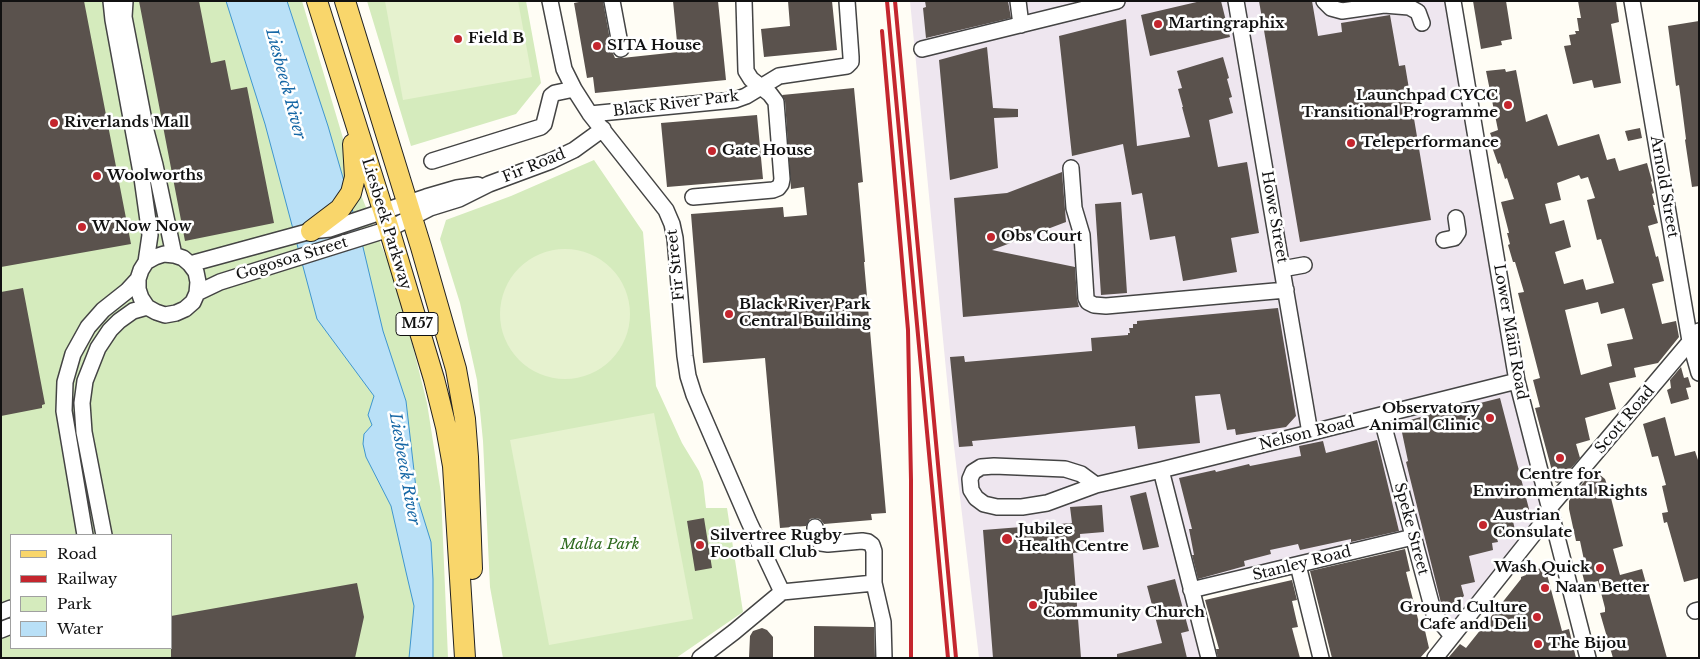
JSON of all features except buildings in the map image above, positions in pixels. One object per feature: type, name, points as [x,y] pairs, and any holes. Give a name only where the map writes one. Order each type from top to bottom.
[{"type":"main road","name":"Liesbeek Parkway","points":[[317,1],[386,220],[434,379],[446,427],[453,466],[465,658]]},
{"type":"main road","name":"Liesbeek Parkway","points":[[345,1],[456,368],[462,402],[470,484],[474,658]]},
{"type":"main road","points":[[312,231],[340,210],[351,194],[356,168],[351,110]]},
{"type":"street","points":[[111,1],[150,235],[146,262],[138,279],[138,289],[147,307],[156,312],[166,315],[176,314],[185,309],[197,293],[198,282],[196,272],[190,264],[174,254],[164,254],[146,262]]},
{"type":"street","points":[[125,1],[124,17],[144,122],[174,254]]},
{"type":"street","name":"Fir Street","points":[[550,1],[564,69],[574,89],[590,114],[662,204],[672,224],[675,238],[688,376],[694,395],[749,522],[782,592]]},
{"type":"street","points":[[612,1],[621,49]]},
{"type":"street","points":[[693,197],[773,190],[781,184],[776,102],[746,71],[744,1]]},
{"type":"street","name":"Black River Park","points":[[590,114],[735,100],[746,96],[779,76],[847,66],[851,62],[851,57],[847,1]]},
{"type":"street","points":[[1018,1],[1021,25]]},
{"type":"street","points":[[922,49],[1117,1]]},
{"type":"street","name":"Howe Street","points":[[1236,1],[1310,433]]},
{"type":"street","points":[[1324,1],[1331,8],[1342,10],[1384,5],[1409,7],[1418,12],[1422,23]]},
{"type":"street","name":"Lower Main Road","points":[[1453,1],[1517,381],[1588,658]]},
{"type":"street","name":"Arnold Street","points":[[1632,1],[1695,336],[1699,373]]},
{"type":"street","points":[[432,160],[540,127],[544,124],[551,96],[555,93],[574,89]]},
{"type":"street","name":"Fir Road","points":[[386,220],[457,188],[489,184],[557,159],[574,150],[602,129]]},
{"type":"street","points":[[1071,168],[1074,208],[1082,235],[1086,298],[1088,302],[1094,305],[1116,305],[1286,290]]},
{"type":"street","points":[[1444,240],[1454,238],[1458,232],[1456,218]]},
{"type":"street","name":"Gogosoa Street","points":[[190,264],[312,231],[386,220]]},
{"type":"street","name":"Gogosoa Street","points":[[197,293],[220,282],[386,220]]},
{"type":"street","points":[[1282,269],[1304,265]]},
{"type":"street","points":[[85,534],[66,430],[64,397],[66,376],[73,354],[88,327],[103,310],[127,291],[138,279]]},
{"type":"street","points":[[104,534],[84,432],[82,403],[85,380],[98,348],[110,330],[133,311],[147,307]]},
{"type":"street","name":"Scott Road","points":[[1435,658],[1540,526],[1550,507],[1695,336]]},
{"type":"street","name":"Nelson Road","points":[[1096,485],[1081,474],[1065,469],[981,467],[973,472],[970,479],[971,490],[976,498],[984,504],[1022,507],[1047,503],[1096,485],[1517,381]]},
{"type":"street","name":"Speke Street","points":[[1381,416],[1434,614],[1452,636]]},
{"type":"street","points":[[1161,470],[1209,658]]},
{"type":"street","points":[[815,527],[815,536],[820,542],[828,544],[862,541],[872,545],[874,551],[874,583],[883,622],[884,658]]},
{"type":"street","name":"Stanley Road","points":[[1191,590],[1413,537]]},
{"type":"street","points":[[1298,565],[1321,658]]},
{"type":"street","points":[[700,658],[782,592],[874,583]]},
{"type":"shaded area","points":[[910,1],[1453,1],[1517,381],[1550,507],[1452,636],[1444,627],[1413,537],[1192,590],[1209,658],[979,658],[951,421]]},
{"type":"green space","points":[[1,1],[302,1],[357,185],[388,262],[407,323],[427,403],[441,493],[448,658],[1,658]]},
{"type":"green space","name":"Field B","points":[[367,1],[526,1],[541,83],[516,114],[411,146]]},
{"type":"green space","name":"Field B","points":[[385,1],[518,1],[532,77],[403,100]]},
{"type":"green space","name":"Malta Park","points":[[594,160],[643,232],[656,386],[682,443],[699,471],[703,482],[706,508],[727,508],[743,612],[676,658],[503,658],[490,587],[483,441],[477,380],[460,303],[440,239],[446,220],[511,196]]},
{"type":"green space","points":[[565,249],[590,254],[611,268],[625,289],[630,314],[625,339],[611,360],[590,374],[565,379],[540,374],[519,360],[505,339],[500,314],[505,289],[519,268],[540,254]]},
{"type":"green space","points":[[654,413],[693,619],[549,645],[510,440]]},
{"type":"water","name":"Liesbeeck River","points":[[226,1],[287,1],[328,126],[362,243],[383,331],[406,401],[417,497],[431,542],[433,658],[409,658],[414,606],[391,506],[366,457],[363,444],[364,434],[372,425],[368,415],[374,396],[317,319],[265,124]]},
{"type":"railway","points":[[887,1],[948,658]]},
{"type":"railway","points":[[895,1],[956,658]]},
{"type":"railway","points":[[882,31],[908,330],[911,480],[911,658]]},
{"type":"place","name":"Martingraphix","points":[[1158,24]]},
{"type":"place","name":"Field B","points":[[458,39]]},
{"type":"place","name":"SITA House","points":[[597,46]]},
{"type":"place","name":"Launchpad CYCC Transitional Programme","points":[[1508,105]]},
{"type":"place","name":"Riverlands Mall","points":[[54,123]]},
{"type":"place","name":"Teleperformance","points":[[1351,143]]},
{"type":"place","name":"Gate House","points":[[712,151]]},
{"type":"place","name":"Woolworths","points":[[97,176]]},
{"type":"place","name":"W Now Now","points":[[82,227]]},
{"type":"place","name":"Obs Court","points":[[991,237]]},
{"type":"place","name":"Black River Park Central Building","points":[[729,314]]},
{"type":"place","name":"Observatory Animal Clinic","points":[[1490,418]]},
{"type":"place","name":"Centre for Environmental Rights","points":[[1560,458]]},
{"type":"place","name":"Austrian Consulate","points":[[1483,525]]},
{"type":"place","name":"Jubilee Health Centre","points":[[1007,539]]},
{"type":"place","name":"Silvertree Rugby Football Club","points":[[700,545]]},
{"type":"place","name":"Wash Quick","points":[[1600,568]]},
{"type":"place","name":"Naan Better","points":[[1545,588]]},
{"type":"place","name":"Jubilee Community Church","points":[[1033,605]]},
{"type":"place","name":"Ground Culture Cafe and Deli","points":[[1537,617]]},
{"type":"place","name":"The Bijou","points":[[1538,644]]}]
